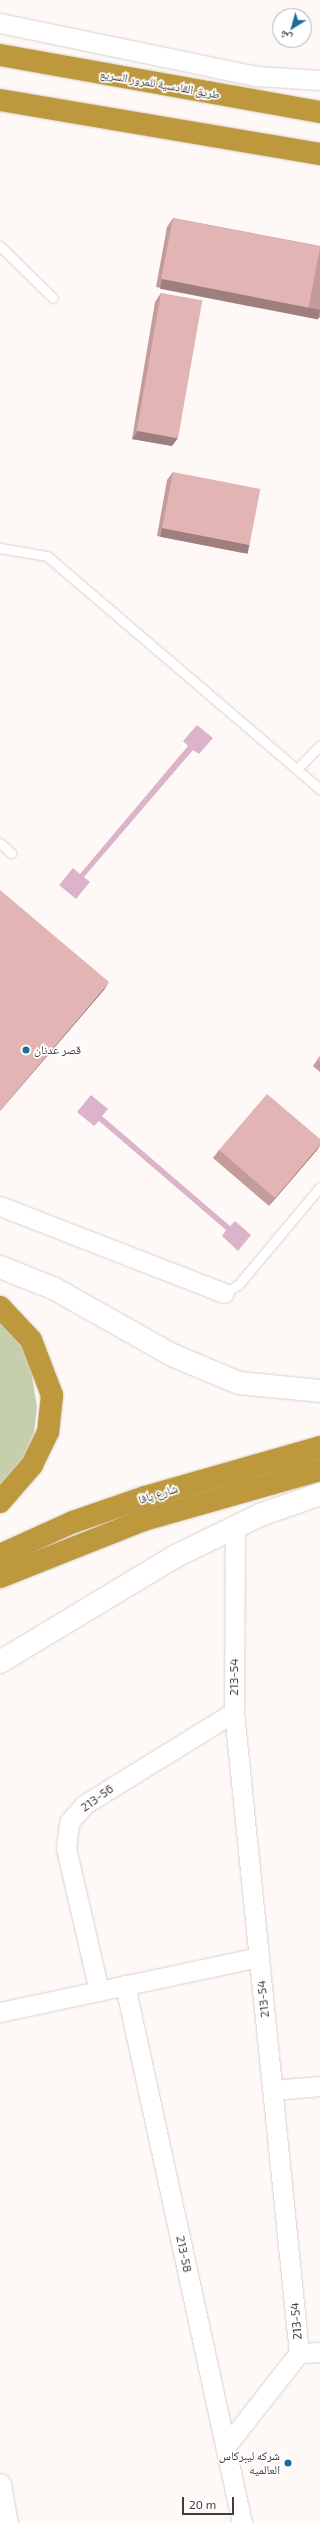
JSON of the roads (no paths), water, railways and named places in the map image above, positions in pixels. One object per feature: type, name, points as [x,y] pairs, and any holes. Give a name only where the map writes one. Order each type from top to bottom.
[{"type":"highway","name":"طريق القادسية للمرور السريع","points":[[0,55],[320,112]]},
{"type":"highway","points":[[0,100],[320,154]]},
{"type":"highway","points":[[0,1307],[31,1340],[52,1395],[48,1432],[32,1465],[0,1502]]},
{"type":"highway","name":"شارع يافا","points":[[0,1555],[73,1522],[138,1500],[320,1447]]},
{"type":"highway","name":"شارع يافا","points":[[0,1577],[144,1520],[320,1470]]},
{"type":"main road","points":[[0,1267],[55,1289],[172,1355],[239,1383],[320,1391]]},
{"type":"main road","points":[[0,1662],[108,1594],[235,1527],[320,1494]]},
{"type":"main road","points":[[0,2489],[8,2523]]},
{"type":"street","points":[[0,23],[257,76],[320,80]]},
{"type":"street","points":[[0,1206],[224,1293]]},
{"type":"street","name":"213-54","points":[[226,2446],[299,2353],[234,1712],[235,1527]]},
{"type":"street","name":"213-56","points":[[99,1991],[66,1848],[69,1822],[85,1804],[234,1712]]},
{"type":"street","points":[[0,2012],[259,1957]]},
{"type":"street","name":"213-58","points":[[125,1985],[242,2523]]},
{"type":"street","points":[[273,2090],[320,2086]]},
{"type":"street","points":[[299,2353],[320,2352]]},
{"type":"lane","points":[[0,246],[53,298]]},
{"type":"lane","points":[[0,548],[47,556],[320,789]]},
{"type":"lane","points":[[297,769],[320,745]]},
{"type":"lane","points":[[0,844],[11,853]]},
{"type":"lane","points":[[224,1293],[238,1285],[320,1187]]},
{"type":"place","name":"قصر عدنان","points":[[26,1050]]},
{"type":"place","name":"شركه ليبركاس العالميه","points":[[288,2463]]}]
